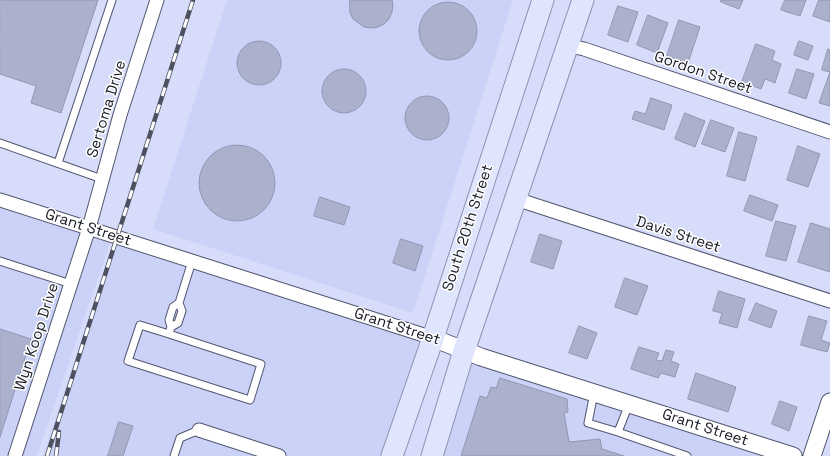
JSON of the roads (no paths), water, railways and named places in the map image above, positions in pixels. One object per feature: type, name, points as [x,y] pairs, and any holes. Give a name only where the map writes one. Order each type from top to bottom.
[{"type":"main road","name":"South 20th Street","points":[[392,456],[433,338],[543,0]]},
{"type":"main road","points":[[432,456],[464,351],[582,0]]},
{"type":"street","name":"Sertoma Drive","points":[[89,228],[120,115],[157,0]]},
{"type":"street","name":"Gordon Street","points":[[566,45],[584,49],[830,132]]},
{"type":"street","name":"Davis Street","points":[[516,199],[830,301]]},
{"type":"street","name":"Grant Street","points":[[0,200],[433,338],[464,351],[793,456]]},
{"type":"street","name":"Wyn Koop Drive","points":[[15,456],[89,228]]},
{"type":"street","points":[[812,456],[830,402]]},
{"type":"street","points":[[199,430],[279,456]]},
{"type":"lane","points":[[58,163],[112,0]]},
{"type":"lane","points":[[0,143],[102,179]]},
{"type":"lane","points":[[0,261],[71,284]]},
{"type":"lane","points":[[169,334],[171,327],[169,320],[173,307],[179,303],[192,261]]},
{"type":"lane","points":[[140,325],[169,334],[262,364],[250,400],[128,361],[140,325]]},
{"type":"lane","points":[[594,393],[588,423],[687,456]]},
{"type":"lane","points":[[618,432],[629,404]]},
{"type":"lane","points":[[174,456],[180,438],[199,430]]},
{"type":"railway","points":[[47,456],[193,0]]},
{"type":"railway","points":[[56,456],[59,432]]}]
